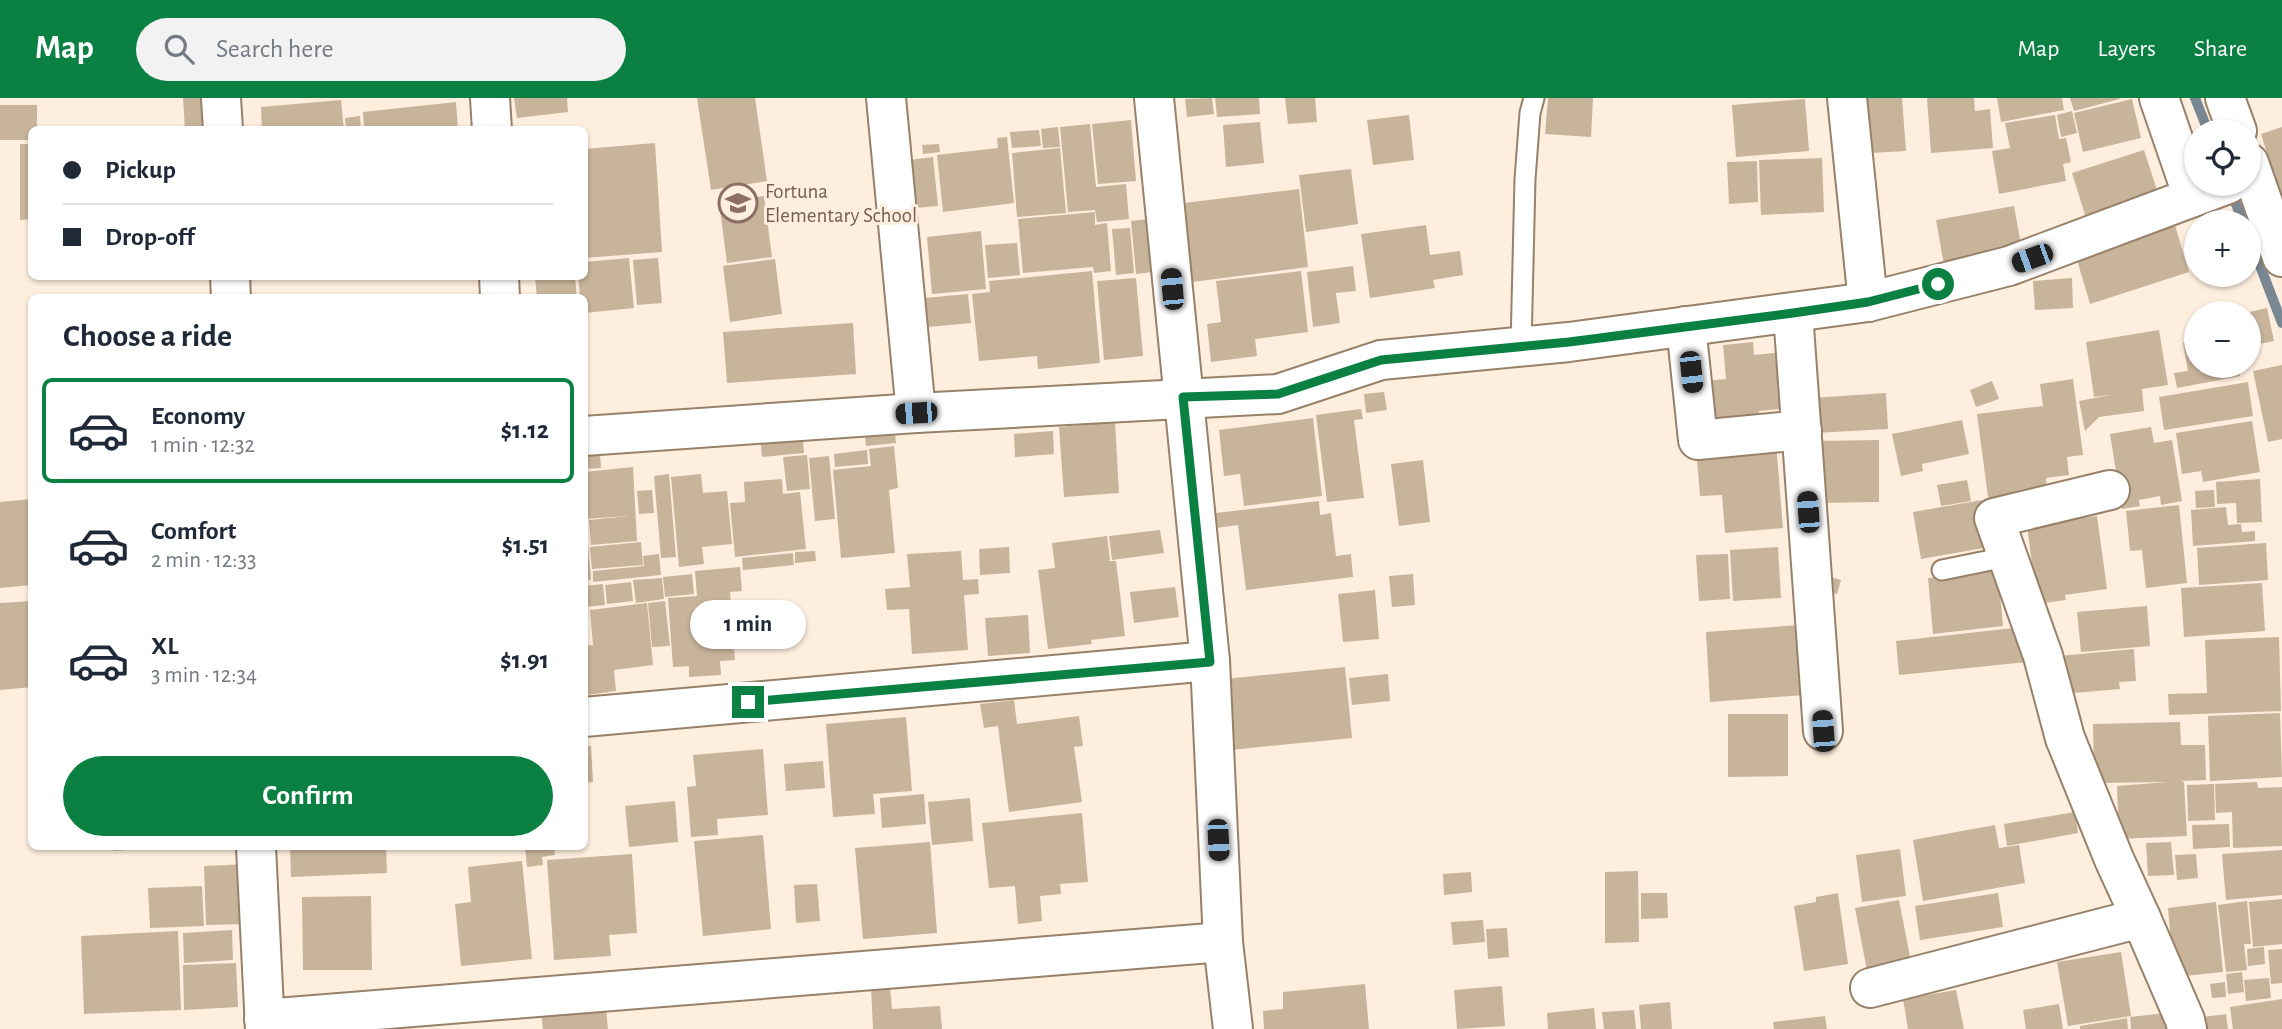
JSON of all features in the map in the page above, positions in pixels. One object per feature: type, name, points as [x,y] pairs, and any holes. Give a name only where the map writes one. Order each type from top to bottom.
[{"type":"street","points":[[221,98],[223,126]]},
{"type":"street","points":[[490,98],[492,126]]},
{"type":"street","points":[[886,98],[916,413]]},
{"type":"street","points":[[1154,98],[1210,662],[1223,942],[1233,1029]]},
{"type":"street","points":[[1847,98],[1868,302]]},
{"type":"street","points":[[2159,98],[2184,127]]},
{"type":"street","points":[[2225,98],[2233,119]]},
{"type":"street","points":[[588,436],[916,413],[1278,394],[1381,360],[1521,347],[1868,302],[2008,266],[2189,196]]},
{"type":"street","points":[[2241,196],[2282,257]]},
{"type":"street","points":[[1793,313],[1823,731]]},
{"type":"street","points":[[1686,326],[1698,440],[1802,430]]},
{"type":"street","points":[[2109,490],[1994,518],[2043,656],[2065,738],[2113,859],[2141,918],[2187,1029]]},
{"type":"street","points":[[588,717],[1210,662]]},
{"type":"street","points":[[256,850],[264,1024],[1223,942]]},
{"type":"street","points":[[1870,988],[2141,918]]},
{"type":"lane","points":[[1521,347],[1525,179],[1530,113],[1534,98]]},
{"type":"lane","points":[[1942,570],[2006,557]]},
{"type":"building","points":[[183,98],[217,98],[219,126],[185,126]]},
{"type":"building","points":[[514,98],[567,98],[568,112],[517,118]]},
{"type":"building","points":[[697,98],[755,98],[767,181],[711,190]]},
{"type":"building","points":[[1212,98],[1214,114],[1187,117],[1185,99]]},
{"type":"building","points":[[1215,98],[1259,98],[1260,114],[1217,117]]},
{"type":"building","points":[[1285,98],[1315,98],[1317,122],[1288,124]]},
{"type":"building","points":[[1548,98],[1593,98],[1591,137],[1545,134]]},
{"type":"building","points":[[1851,98],[1902,98],[1906,151],[1854,154]]},
{"type":"building","points":[[1927,98],[1974,98],[1975,111],[1990,109],[1993,148],[1931,153]]},
{"type":"building","points":[[1997,98],[2062,98],[2064,110],[2001,122]]},
{"type":"building","points":[[2070,98],[2119,98],[2120,99],[2074,111]]},
{"type":"building","points":[[1805,99],[1809,151],[1736,157],[1732,105]]},
{"type":"building","points":[[2132,99],[2141,138],[2083,152],[2074,113]]},
{"type":"building","points":[[341,100],[344,126],[262,126],[261,107]]},
{"type":"building","points":[[456,102],[458,126],[364,126],[363,112]]},
{"type":"building","points":[[0,105],[37,105],[37,126],[28,126],[28,140],[0,140]]},
{"type":"building","points":[[2072,111],[2077,133],[2061,137],[2057,115]]},
{"type":"building","points":[[1409,115],[1414,160],[1373,165],[1367,120]]},
{"type":"building","points":[[2055,115],[2059,139],[2066,138],[2071,162],[2063,164],[2066,181],[1999,194],[1992,151],[2010,148],[2005,123]]},
{"type":"building","points":[[360,116],[361,126],[346,126],[345,118]]},
{"type":"building","points":[[1131,120],[1136,181],[1098,184],[1092,124]]},
{"type":"building","points":[[1260,122],[1264,163],[1226,167],[1223,125]]},
{"type":"building","points":[[1090,124],[1096,187],[1126,184],[1129,219],[1097,222],[1095,210],[1068,212],[1060,127]]},
{"type":"building","points":[[1058,127],[1060,147],[1043,148],[1041,129]]},
{"type":"building","points":[[2282,127],[2282,199],[2281,199],[2261,134]]},
{"type":"building","points":[[1039,130],[1041,146],[1012,148],[1010,132]]},
{"type":"building","points":[[1007,137],[1014,203],[943,212],[937,155],[998,148],[997,138]]},
{"type":"building","points":[[655,143],[662,252],[588,258],[588,149]]},
{"type":"building","points":[[20,144],[28,144],[28,219],[20,220]]},
{"type":"building","points":[[939,144],[940,152],[923,154],[922,145]]},
{"type":"building","points":[[1060,148],[1066,213],[1017,217],[1012,153]]},
{"type":"building","points":[[2144,150],[2159,196],[2086,218],[2072,173]]},
{"type":"building","points":[[933,157],[938,206],[914,208],[909,160]]},
{"type":"building","points":[[1822,158],[1824,212],[1761,215],[1759,160]]},
{"type":"building","points":[[1757,161],[1758,202],[1729,204],[1727,162]]},
{"type":"building","points":[[1351,169],[1358,224],[1306,232],[1299,175]]},
{"type":"building","points":[[1299,189],[1308,267],[1192,282],[1184,203]]},
{"type":"building","points":[[764,196],[772,257],[727,263],[719,202]]},
{"type":"building","points":[[2014,206],[2022,250],[1944,265],[1936,220]]},
{"type":"building","points":[[1095,212],[1095,225],[1107,223],[1111,271],[1094,273],[1093,267],[1023,273],[1018,219]]},
{"type":"building","points":[[1148,219],[1153,272],[1136,274],[1131,221]]},
{"type":"building","points":[[2174,222],[2184,255],[2184,274],[2090,304],[2075,253]]},
{"type":"building","points":[[1426,225],[1430,255],[1460,251],[1463,275],[1433,280],[1435,288],[1370,298],[1361,234]]},
{"type":"building","points":[[1130,228],[1134,273],[1116,275],[1112,229]]},
{"type":"building","points":[[981,231],[986,289],[932,294],[927,237]]},
{"type":"building","points":[[1017,243],[1020,275],[988,278],[985,245]]},
{"type":"building","points":[[629,258],[634,308],[588,313],[588,294],[580,294],[578,280],[588,280],[588,262]]},
{"type":"building","points":[[658,258],[662,303],[637,305],[633,260]]},
{"type":"building","points":[[775,259],[782,314],[730,322],[723,266]]},
{"type":"building","points":[[1353,266],[1356,291],[1336,293],[1340,323],[1313,327],[1307,272]]},
{"type":"building","points":[[1092,271],[1100,363],[1038,369],[1037,356],[979,361],[972,294],[990,292],[989,281]]},
{"type":"building","points":[[1301,271],[1308,332],[1255,339],[1257,356],[1211,362],[1207,324],[1221,322],[1216,281]]},
{"type":"building","points":[[1136,278],[1143,356],[1104,360],[1097,281]]},
{"type":"building","points":[[2072,278],[2073,308],[2035,310],[2033,281]]},
{"type":"building","points":[[535,280],[575,280],[577,294],[537,294]]},
{"type":"building","points":[[968,294],[971,323],[917,328],[914,299]]},
{"type":"building","points":[[2267,308],[2274,341],[2261,344],[2261,309]]},
{"type":"building","points":[[853,323],[856,374],[727,383],[723,332]]},
{"type":"building","points":[[2159,330],[2168,385],[2142,389],[2144,411],[2099,417],[2085,431],[2079,401],[2110,395],[2094,397],[2086,342]]},
{"type":"building","points":[[1753,342],[1754,355],[1775,353],[1780,409],[1759,411],[1760,423],[1702,436],[1705,381],[1726,379],[1723,345]]},
{"type":"building","points":[[2282,365],[2282,439],[2268,442],[2254,378],[2261,378],[2261,369]]},
{"type":"building","points":[[2184,372],[2184,378],[2230,378],[2177,388],[2174,373]]},
{"type":"building","points":[[2073,379],[2083,455],[2067,457],[2069,475],[2046,478],[2047,490],[1990,512],[1977,414],[2043,406],[2040,384]]},
{"type":"building","points":[[1992,381],[1999,399],[1976,407],[1970,390]]},
{"type":"building","points":[[2248,382],[2253,416],[2164,430],[2159,397]]},
{"type":"building","points":[[1384,392],[1387,410],[1366,413],[1364,394]]},
{"type":"building","points":[[1886,393],[1888,429],[1815,433],[1812,398]]},
{"type":"building","points":[[1361,409],[1363,419],[1354,420],[1364,498],[1327,502],[1316,415]]},
{"type":"building","points":[[1313,418],[1322,496],[1244,506],[1240,474],[1224,476],[1219,430]]},
{"type":"building","points":[[1962,420],[1969,454],[1922,464],[1923,471],[1901,476],[1892,434]]},
{"type":"building","points":[[2252,421],[2260,472],[2203,482],[2201,471],[2182,474],[2176,433]]},
{"type":"building","points":[[1115,422],[1119,493],[1064,497],[1059,427]]},
{"type":"building","points":[[894,424],[896,443],[866,446],[864,427]]},
{"type":"building","points":[[2151,427],[2154,443],[2172,440],[2182,501],[2161,505],[2160,496],[2139,500],[2140,506],[2122,509],[2110,434]]},
{"type":"building","points":[[802,431],[804,453],[762,457],[760,435]]},
{"type":"building","points":[[1053,431],[1054,454],[1015,457],[1014,434]]},
{"type":"building","points":[[1879,440],[1879,502],[1815,503],[1815,441]]},
{"type":"building","points":[[1776,443],[1783,528],[1725,533],[1722,495],[1700,496],[1696,449]]},
{"type":"building","points":[[894,446],[898,488],[889,490],[895,553],[841,558],[833,470],[871,466],[869,449]]},
{"type":"building","points":[[867,450],[868,464],[835,467],[834,454]]},
{"type":"building","points":[[600,453],[601,468],[588,469],[588,454]]},
{"type":"building","points":[[807,455],[810,489],[787,491],[783,457]]},
{"type":"building","points":[[829,456],[835,519],[815,521],[809,458]]},
{"type":"building","points":[[1423,460],[1430,522],[1399,526],[1391,464]]},
{"type":"building","points":[[633,467],[637,541],[591,545],[589,520],[630,516],[588,519],[588,472]]},
{"type":"building","points":[[669,474],[676,557],[661,558],[654,476]]},
{"type":"building","points":[[701,474],[703,493],[727,491],[732,544],[702,547],[704,564],[679,567],[671,477]]},
{"type":"building","points":[[782,479],[783,494],[800,492],[806,549],[735,557],[730,503],[745,502],[744,482]]},
{"type":"building","points":[[2260,479],[2262,522],[2237,523],[2236,503],[2217,504],[2216,482]]},
{"type":"building","points":[[1967,480],[1971,501],[1941,506],[1937,485]]},
{"type":"building","points":[[652,490],[654,513],[639,514],[637,491]]},
{"type":"building","points":[[2214,490],[2215,507],[2196,508],[2195,491]]},
{"type":"building","points":[[28,499],[28,585],[0,588],[0,502]]},
{"type":"building","points":[[1982,500],[1989,547],[1921,559],[1913,512]]},
{"type":"building","points":[[1319,501],[1320,515],[1331,513],[1336,556],[1351,554],[1353,577],[1246,590],[1238,525],[1217,528],[1216,513]]},
{"type":"building","points":[[2179,505],[2187,583],[2146,588],[2142,550],[2130,551],[2126,511]]},
{"type":"building","points":[[2226,507],[2228,525],[2241,524],[2242,532],[2255,531],[2255,541],[2193,546],[2191,510]]},
{"type":"building","points":[[2097,516],[2107,589],[2065,595],[2066,600],[2037,604],[2027,525]]},
{"type":"building","points":[[1160,530],[1164,553],[1112,560],[1109,536]]},
{"type":"building","points":[[1107,536],[1108,561],[1116,561],[1125,636],[1091,640],[1092,644],[1048,649],[1038,570],[1055,568],[1052,543]]},
{"type":"building","points":[[641,542],[643,565],[592,569],[590,547]]},
{"type":"building","points":[[2266,543],[2268,580],[2199,585],[2197,548]]},
{"type":"building","points":[[588,545],[591,580],[588,580]]},
{"type":"building","points":[[1009,547],[1010,573],[980,575],[979,549]]},
{"type":"building","points":[[1778,547],[1781,598],[1733,601],[1730,550]]},
{"type":"building","points":[[815,551],[816,561],[795,563],[795,552]]},
{"type":"building","points":[[961,551],[963,580],[978,579],[979,594],[964,595],[968,650],[912,654],[909,609],[887,610],[885,589],[910,587],[907,554]]},
{"type":"building","points":[[793,553],[794,565],[743,570],[742,558]]},
{"type":"building","points":[[659,554],[661,575],[593,582],[593,571],[644,566],[643,556]]},
{"type":"building","points":[[1728,554],[1730,599],[1699,601],[1696,555]]},
{"type":"building","points":[[740,567],[742,591],[730,592],[735,660],[720,661],[721,675],[689,677],[689,666],[673,667],[668,598],[697,596],[695,571]]},
{"type":"building","points":[[1998,571],[2003,626],[1933,634],[1928,578]]},
{"type":"building","points":[[692,574],[694,594],[665,597],[663,577]]},
{"type":"building","points":[[1413,574],[1415,605],[1392,607],[1389,576]]},
{"type":"building","points":[[1823,575],[1841,580],[1837,594],[1819,590]]},
{"type":"building","points":[[662,578],[664,599],[636,603],[633,580]]},
{"type":"building","points":[[631,582],[633,601],[607,604],[605,585]]},
{"type":"building","points":[[2262,583],[2265,631],[2184,637],[2181,588]]},
{"type":"building","points":[[603,584],[605,605],[588,607],[588,586]]},
{"type":"building","points":[[1175,587],[1179,617],[1134,623],[1130,592]]},
{"type":"building","points":[[1375,590],[1379,639],[1343,642],[1338,594]]},
{"type":"building","points":[[28,601],[28,687],[0,690],[0,603]]},
{"type":"building","points":[[665,601],[670,646],[652,647],[648,603]]},
{"type":"building","points":[[647,603],[653,665],[614,670],[616,691],[588,695],[588,646],[593,645],[590,610]]},
{"type":"building","points":[[2147,606],[2150,646],[2081,652],[2077,612]]},
{"type":"building","points":[[1028,615],[1030,653],[988,656],[985,618]]},
{"type":"building","points":[[1799,625],[1804,695],[1710,702],[1706,632]]},
{"type":"building","points":[[2023,627],[2027,662],[1899,675],[1896,641]]},
{"type":"building","points":[[2279,637],[2281,711],[2169,715],[2168,694],[2207,693],[2205,640]]},
{"type":"building","points":[[2134,649],[2136,681],[2119,682],[2120,689],[2062,694],[2059,656]]},
{"type":"building","points":[[1345,667],[1352,738],[1230,750],[1224,679]]},
{"type":"building","points":[[1388,674],[1390,701],[1352,705],[1349,678]]},
{"type":"building","points":[[1014,700],[1017,724],[1079,716],[1083,746],[1074,747],[1082,802],[1009,812],[998,726],[984,728],[980,704]]},
{"type":"building","points":[[2280,713],[2282,777],[2210,781],[2208,716]]},
{"type":"building","points":[[1728,714],[1788,714],[1788,776],[1728,777]]},
{"type":"building","points":[[906,717],[912,791],[873,794],[875,814],[833,817],[826,724]]},
{"type":"building","points":[[2180,722],[2181,745],[2205,745],[2206,780],[2181,781],[2184,782],[2187,836],[2119,839],[2117,786],[2168,782],[2094,783],[2093,724]]},
{"type":"building","points":[[588,746],[591,746],[593,782],[588,783]]},
{"type":"building","points":[[763,749],[768,815],[717,819],[718,835],[691,837],[687,787],[696,786],[693,755]]},
{"type":"building","points":[[823,761],[825,788],[786,791],[784,764]]},
{"type":"building","points":[[2257,782],[2258,788],[2282,787],[2282,846],[2233,848],[2232,812],[2216,813],[2215,784]]},
{"type":"building","points":[[2214,784],[2215,820],[2188,821],[2187,785]]},
{"type":"building","points":[[924,794],[926,824],[882,828],[880,798]]},
{"type":"building","points":[[970,798],[973,841],[932,845],[928,802]]},
{"type":"building","points":[[675,801],[678,842],[629,847],[625,806]]},
{"type":"building","points":[[2075,812],[2078,833],[2007,846],[2004,824]]},
{"type":"building","points":[[1082,813],[1088,882],[1060,884],[1061,894],[1040,896],[1042,921],[1018,924],[1015,886],[989,888],[982,823]]},
{"type":"building","points":[[2229,824],[2230,847],[2193,849],[2192,825]]},
{"type":"building","points":[[1995,825],[1999,848],[2019,845],[2025,883],[1923,901],[1913,840]]},
{"type":"building","points":[[763,835],[771,929],[703,936],[694,841]]},
{"type":"building","points":[[930,842],[937,933],[863,939],[855,848]]},
{"type":"building","points":[[2171,842],[2174,875],[2148,876],[2146,843]]},
{"type":"building","points":[[1900,849],[1906,896],[1862,902],[1856,855]]},
{"type":"building","points":[[290,850],[386,850],[387,873],[291,877]]},
{"type":"building","points":[[525,850],[554,850],[555,855],[542,857],[543,865],[527,867]]},
{"type":"building","points":[[2282,850],[2282,895],[2226,900],[2222,854]]},
{"type":"building","points":[[632,854],[637,933],[609,935],[611,956],[554,960],[547,860]]},
{"type":"building","points":[[2196,854],[2198,878],[2177,880],[2175,855]]},
{"type":"building","points":[[522,861],[532,959],[461,966],[455,904],[471,902],[468,867]]},
{"type":"building","points":[[248,864],[249,924],[206,925],[204,866]]},
{"type":"building","points":[[1638,871],[1639,942],[1605,943],[1605,872]]},
{"type":"building","points":[[1471,872],[1472,892],[1444,895],[1443,874]]},
{"type":"building","points":[[817,884],[820,921],[796,923],[794,885]]},
{"type":"building","points":[[202,886],[204,926],[150,928],[148,888]]},
{"type":"building","points":[[1641,893],[1667,893],[1668,918],[1641,919]]},
{"type":"building","points":[[1838,893],[1848,964],[1804,971],[1794,906],[1816,902],[1816,897]]},
{"type":"building","points":[[1998,893],[2003,927],[1920,940],[1915,906]]},
{"type":"building","points":[[371,896],[372,970],[303,970],[302,897]]},
{"type":"building","points":[[2282,899],[2282,944],[2253,947],[2249,902]]},
{"type":"building","points":[[1899,900],[1913,972],[1869,981],[1855,908]]},
{"type":"building","points":[[2247,901],[2251,944],[2244,944],[2247,970],[2226,972],[2218,905]]},
{"type":"building","points":[[2216,902],[2223,972],[2174,977],[2168,908]]},
{"type":"building","points":[[1483,920],[1485,942],[1453,945],[1451,922]]},
{"type":"building","points":[[1507,928],[1509,957],[1488,959],[1486,929]]},
{"type":"building","points":[[232,930],[233,960],[184,963],[183,933]]},
{"type":"building","points":[[178,931],[181,1010],[84,1014],[81,936]]},
{"type":"building","points":[[2264,947],[2265,964],[2248,966],[2247,949]]},
{"type":"building","points":[[2282,949],[2282,983],[2271,984],[2268,950]]},
{"type":"building","points":[[2121,952],[2131,1016],[2068,1026],[2057,962]]},
{"type":"building","points":[[236,963],[238,1007],[184,1010],[183,965]]},
{"type":"building","points":[[2242,972],[2244,992],[2228,994],[2226,974]]},
{"type":"building","points":[[2269,978],[2271,998],[2246,1001],[2244,980]]},
{"type":"building","points":[[2225,982],[2226,997],[2212,998],[2210,984]]},
{"type":"building","points":[[1365,984],[1369,1029],[1264,1029],[1263,1011],[1283,1009],[1283,992]]},
{"type":"building","points":[[1502,986],[1505,1026],[1457,1029],[1454,990]]},
{"type":"building","points":[[890,987],[892,1009],[940,1006],[942,1029],[873,1029],[871,988]]},
{"type":"building","points":[[1956,990],[1964,1029],[1908,1029],[1903,999]]},
{"type":"building","points":[[2282,999],[2282,1029],[2233,1029],[2230,1007]]},
{"type":"building","points":[[1670,1002],[1672,1029],[1641,1029],[1639,1005]]},
{"type":"building","points":[[2059,1004],[2063,1029],[2026,1029],[2023,1010]]},
{"type":"building","points":[[606,1008],[608,1029],[543,1029],[541,1013]]},
{"type":"building","points":[[1594,1008],[1596,1029],[1548,1029],[1547,1013]]},
{"type":"building","points":[[1634,1010],[1636,1029],[1604,1029],[1602,1012]]},
{"type":"building","points":[[2166,1013],[2168,1029],[2131,1029],[2130,1017]]},
{"type":"building","points":[[2226,1014],[2228,1029],[2196,1029],[2195,1018]]},
{"type":"building","points":[[1825,1016],[1827,1029],[1774,1029],[1773,1022]]},
{"type":"building","points":[[2127,1018],[2128,1029],[2080,1029],[2080,1026]]},
{"type":"waterway","points":[[2195,98],[2203,119]]},
{"type":"waterway","points":[[2233,196],[2238,210]]},
{"type":"waterway","points":[[2261,268],[2282,323]]},
{"type":"place","name":"Fortuna Elementary School","points":[[738,203]]},
{"type":"route","points":[[748,702],[1210,662],[1183,397],[1278,394],[1381,360],[1569,342],[1793,313],[1868,302],[1938,284]]}]
